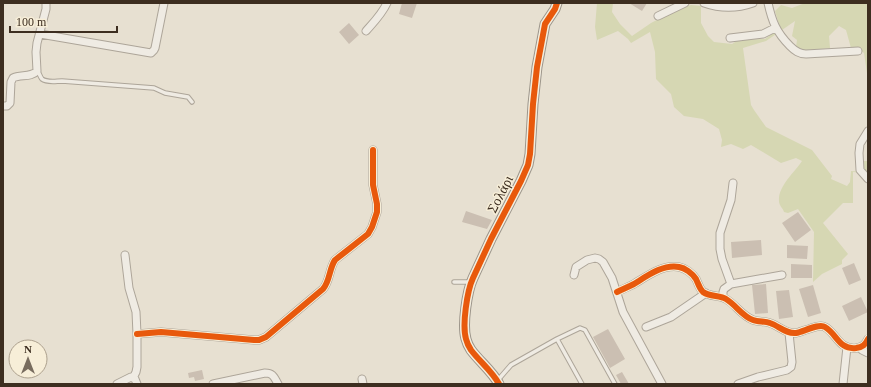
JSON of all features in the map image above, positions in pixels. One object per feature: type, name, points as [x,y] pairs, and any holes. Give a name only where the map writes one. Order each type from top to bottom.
[{"type":"street","points":[[3,106],[8,106],[10,103],[12,78],[36,73],[37,43],[46,9],[46,3]]},
{"type":"street","points":[[40,34],[151,53],[155,48],[164,3]]},
{"type":"street","points":[[366,30],[379,17],[387,3]]},
{"type":"street","name":"Σολάρι","points":[[498,382],[488,368],[474,354],[466,341],[466,304],[471,282],[528,165],[537,67],[545,24],[555,9],[557,3]]},
{"type":"street","points":[[658,16],[684,3]]},
{"type":"street","points":[[704,3],[720,8],[728,8],[741,7],[753,3]]},
{"type":"street","points":[[768,3],[775,28],[784,41],[796,52],[806,54],[858,51]]},
{"type":"street","points":[[730,38],[763,34],[775,28]]},
{"type":"street","points":[[868,131],[860,144],[859,158],[860,170],[868,179]]},
{"type":"street","points":[[137,334],[161,332],[254,340],[259,340],[266,337],[323,289],[328,283],[335,260],[371,231],[377,212],[373,185],[373,150]]},
{"type":"street","points":[[732,284],[722,259],[720,249],[720,233],[731,200],[733,182]]},
{"type":"street","points":[[117,384],[127,379],[135,381],[137,367],[136,312],[129,288],[125,255]]},
{"type":"street","points":[[574,275],[576,267],[582,262],[592,258],[599,259],[603,262],[612,278],[620,306],[662,384]]},
{"type":"street","points":[[617,292],[663,268],[673,266],[684,268],[695,278],[700,289],[706,294],[723,297],[748,318],[770,323],[789,333],[798,333],[818,326],[823,326],[841,344],[847,347],[860,347],[865,345],[868,339]]},
{"type":"street","points":[[723,297],[724,289],[732,284],[782,275]]},
{"type":"street","points":[[646,327],[671,318],[706,294]]},
{"type":"street","points":[[738,384],[787,370],[791,367],[792,362],[789,333]]},
{"type":"street","points":[[843,384],[847,347]]},
{"type":"street","points":[[860,347],[868,353]]},
{"type":"street","points":[[213,384],[264,373],[272,374],[278,384]]},
{"type":"lane","points":[[37,69],[43,80],[46,81],[154,88],[165,93],[188,97],[192,102]]},
{"type":"lane","points":[[454,282],[471,282]]},
{"type":"lane","points":[[498,382],[511,365],[580,328],[585,330],[615,384]]},
{"type":"lane","points":[[557,339],[582,384]]},
{"type":"green space","points":[[597,3],[613,3],[612,12],[620,24],[632,36],[651,23],[678,9],[691,5],[701,6],[701,23],[708,36],[714,42],[732,44],[738,40],[765,39],[780,28],[775,11],[781,5],[792,8],[805,3],[868,3],[868,73],[864,53],[858,48],[851,48],[846,30],[839,26],[829,36],[830,48],[803,51],[796,47],[797,40],[792,36],[795,21],[766,41],[743,48],[751,105],[766,127],[812,150],[832,176],[831,179],[847,186],[850,182],[851,171],[863,172],[862,161],[868,161],[868,171],[865,173],[853,172],[853,203],[843,203],[823,223],[848,254],[842,260],[842,264],[822,274],[813,282],[814,232],[798,209],[788,213],[784,212],[780,204],[779,195],[781,190],[802,161],[796,158],[781,163],[751,145],[743,149],[731,144],[721,147],[722,140],[719,129],[703,119],[684,116],[674,107],[671,94],[656,79],[655,52],[650,32],[631,43],[618,31],[597,40],[595,27]]},
{"type":"building","points":[[402,3],[417,3],[412,18],[399,14]]},
{"type":"building","points":[[629,3],[647,3],[642,11]]},
{"type":"building","points":[[349,23],[359,35],[349,44],[339,32]]},
{"type":"building","points":[[466,211],[492,220],[487,229],[462,222]]},
{"type":"building","points":[[798,212],[811,230],[795,242],[782,223]]},
{"type":"building","points":[[761,240],[762,255],[732,258],[731,242]]},
{"type":"building","points":[[787,245],[808,246],[807,259],[787,258]]},
{"type":"building","points":[[854,263],[861,280],[849,285],[842,268]]},
{"type":"building","points":[[791,264],[812,265],[812,278],[791,278]]},
{"type":"building","points":[[766,284],[768,313],[755,314],[752,285]]},
{"type":"building","points":[[813,285],[821,313],[808,317],[799,289]]},
{"type":"building","points":[[789,290],[793,317],[779,319],[776,291]]},
{"type":"building","points":[[861,297],[868,312],[849,321],[842,306]]},
{"type":"building","points":[[608,329],[625,359],[610,368],[593,337]]},
{"type":"building","points":[[202,370],[204,379],[195,381],[194,377],[189,378],[188,373]]},
{"type":"building","points":[[622,372],[629,384],[621,384],[616,375]]},
{"type":"cycle path","points":[[499,384],[467,343],[465,333],[466,308],[473,278],[528,165],[537,67],[545,24],[555,9],[557,3]]},
{"type":"cycle path","points":[[137,334],[161,332],[254,340],[259,340],[266,337],[323,289],[335,260],[368,234],[377,212],[373,185],[373,150]]},
{"type":"cycle path","points":[[617,292],[661,269],[667,267],[679,267],[686,270],[696,279],[703,292],[726,299],[753,320],[770,323],[792,333],[822,326],[829,330],[842,344],[850,348],[862,346],[868,339]]}]
